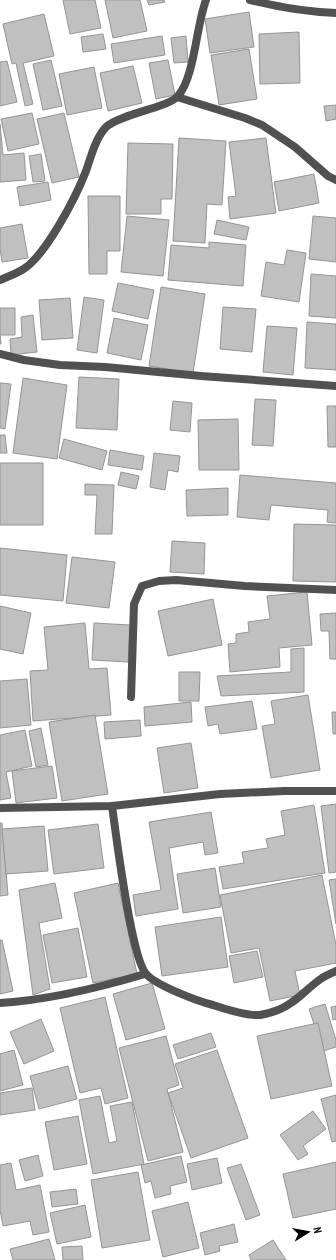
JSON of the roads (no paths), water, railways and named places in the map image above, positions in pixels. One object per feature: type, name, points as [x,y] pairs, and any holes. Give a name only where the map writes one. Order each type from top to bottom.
[{"type":"street","points":[[0,280],[23,270],[40,254],[63,218],[77,192],[101,134],[107,126],[116,121],[166,103],[177,97],[185,83],[191,65],[202,11],[206,0]]},
{"type":"street","points":[[250,0],[282,8],[336,13]]},
{"type":"street","points":[[177,97],[245,118],[262,125],[294,147],[328,176],[336,180]]},
{"type":"street","points":[[0,354],[24,360],[60,365],[105,367],[336,386]]},
{"type":"street","points":[[131,697],[134,604],[142,586],[159,581],[176,580],[245,586],[336,590]]},
{"type":"street","points":[[0,808],[112,806],[220,794],[284,791],[336,791]]},
{"type":"street","points":[[112,806],[122,876],[133,936],[145,974],[176,992],[208,1004],[260,1015],[279,1009],[298,999],[322,978],[336,971]]},
{"type":"street","points":[[0,1003],[35,1000],[76,993],[104,987],[145,974]]}]
